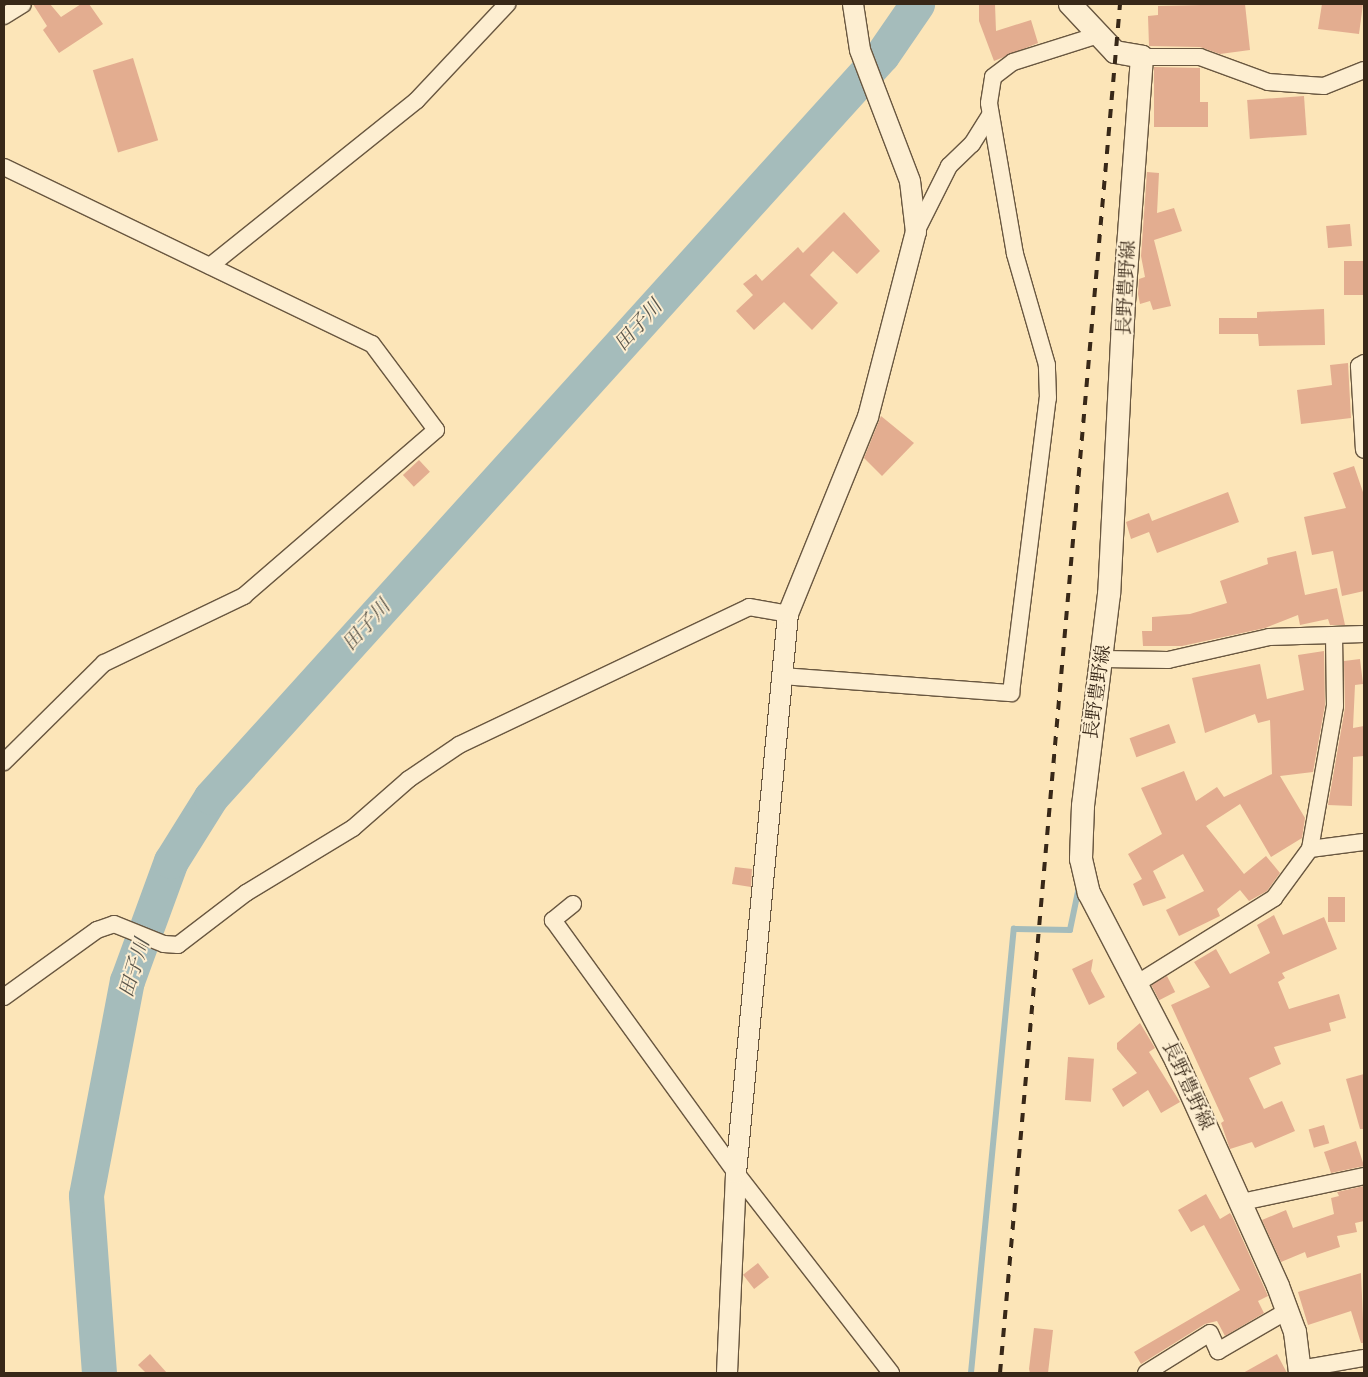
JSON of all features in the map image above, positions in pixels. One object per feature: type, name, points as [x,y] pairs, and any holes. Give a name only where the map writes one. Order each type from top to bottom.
[{"type":"main road","points":[[1070,4],[1116,52],[1142,57]]},
{"type":"main road","name":"長野豊野線","points":[[1142,57],[1104,659],[1083,806],[1081,859],[1089,893],[1176,1060],[1242,1202],[1287,1311],[1300,1371]]},
{"type":"street","points":[[4,16],[23,4]]},
{"type":"street","points":[[210,266],[418,100],[507,4]]},
{"type":"street","points":[[853,4],[860,50],[910,181],[916,232]]},
{"type":"street","points":[[783,676],[1011,693],[1048,398],[1047,365],[1014,254],[990,115],[993,77],[1013,62],[1098,35]]},
{"type":"street","points":[[1142,57],[1200,57],[1268,82],[1324,86],[1364,70]]},
{"type":"street","points":[[727,1373],[736,1173],[788,614],[868,417],[916,232],[949,166],[972,144],[990,115]]},
{"type":"street","points":[[4,167],[372,344],[436,430],[244,596],[104,663],[4,762]]},
{"type":"street","points":[[1364,363],[1359,366],[1364,450]]},
{"type":"street","points":[[4,997],[97,930],[114,924],[164,944],[178,945],[246,893],[353,828],[408,779],[459,745],[750,607],[788,614]]},
{"type":"street","points":[[1104,659],[1168,660],[1269,637],[1334,637],[1364,634]]},
{"type":"street","points":[[1136,984],[1274,898],[1310,849],[1336,706],[1334,637]]},
{"type":"street","points":[[1310,849],[1364,842]]},
{"type":"street","points":[[573,904],[553,920],[736,1173],[891,1373]]},
{"type":"street","points":[[1242,1202],[1364,1176]]},
{"type":"street","points":[[1146,1373],[1210,1333],[1218,1351],[1287,1311]]},
{"type":"street","points":[[1300,1371],[1364,1358]]},
{"type":"building","points":[[33,4],[50,4],[61,17],[81,4],[89,4],[103,24],[59,53],[43,30],[47,26]]},
{"type":"building","points":[[979,4],[995,4],[996,31],[1031,20],[1038,43],[994,61],[979,21]]},
{"type":"building","points":[[1245,4],[1250,50],[1220,54],[1200,47],[1149,46],[1148,16],[1158,15],[1158,6]]},
{"type":"building","points":[[1322,4],[1363,4],[1359,34],[1318,29]]},
{"type":"building","points":[[133,58],[158,140],[118,153],[93,70]]},
{"type":"building","points":[[1154,67],[1200,68],[1200,102],[1208,102],[1208,127],[1154,127]]},
{"type":"building","points":[[1304,96],[1307,135],[1250,139],[1247,100]]},
{"type":"building","points":[[1147,172],[1159,173],[1157,213],[1174,208],[1182,231],[1154,240],[1171,306],[1153,310],[1150,301],[1140,304],[1138,294],[1139,279],[1145,277],[1141,256]]},
{"type":"building","points":[[844,212],[880,251],[857,274],[833,251],[810,275],[838,303],[812,330],[784,302],[754,330],[736,311],[753,295],[743,284],[756,274],[762,281],[798,247],[803,253]]},
{"type":"building","points":[[1350,224],[1352,246],[1328,248],[1326,226]]},
{"type":"building","points":[[1344,261],[1364,261],[1364,295],[1344,295]]},
{"type":"building","points":[[1324,309],[1325,345],[1259,346],[1258,334],[1219,334],[1219,318],[1257,318],[1257,312]]},
{"type":"building","points":[[1348,363],[1351,418],[1301,424],[1297,390],[1332,385],[1330,365]]},
{"type":"building","points":[[881,416],[914,443],[882,476],[864,458]]},
{"type":"building","points":[[419,460],[430,472],[414,487],[403,475]]},
{"type":"building","points":[[1354,466],[1364,495],[1364,591],[1342,596],[1333,551],[1312,555],[1304,517],[1346,508],[1333,473]]},
{"type":"building","points":[[1228,492],[1239,522],[1157,553],[1149,532],[1131,539],[1126,522],[1149,513],[1152,521]]},
{"type":"building","points":[[1296,551],[1305,595],[1337,588],[1345,625],[1330,625],[1328,619],[1300,625],[1298,615],[1265,628],[1182,646],[1143,646],[1142,631],[1152,631],[1152,617],[1190,614],[1227,603],[1220,581],[1268,564],[1267,558]]},
{"type":"building","points":[[1324,651],[1325,705],[1313,772],[1280,776],[1305,818],[1302,838],[1271,857],[1240,804],[1206,826],[1244,874],[1266,856],[1280,873],[1267,891],[1249,901],[1240,890],[1217,909],[1220,916],[1179,936],[1166,910],[1204,891],[1183,854],[1153,871],[1166,898],[1143,906],[1133,884],[1142,879],[1128,854],[1162,834],[1141,788],[1184,771],[1196,801],[1217,787],[1224,797],[1272,774],[1270,720],[1258,723],[1255,714],[1205,733],[1192,678],[1260,664],[1267,699],[1304,690],[1298,655]]},
{"type":"building","points":[[1360,659],[1363,684],[1355,685],[1353,728],[1364,726],[1364,756],[1353,757],[1352,806],[1328,805],[1345,708],[1344,661]]},
{"type":"building","points":[[1169,724],[1176,743],[1136,757],[1130,738]]},
{"type":"building","points":[[735,867],[752,869],[751,887],[732,884]]},
{"type":"building","points":[[1328,897],[1345,897],[1345,922],[1328,922]]},
{"type":"building","points":[[1274,915],[1283,935],[1324,917],[1337,949],[1282,973],[1285,978],[1278,982],[1289,1009],[1339,994],[1346,1018],[1329,1023],[1331,1031],[1274,1047],[1281,1064],[1249,1078],[1264,1109],[1282,1101],[1295,1131],[1255,1148],[1252,1142],[1230,1149],[1221,1123],[1224,1121],[1171,1005],[1210,987],[1194,962],[1216,949],[1230,974],[1270,953],[1257,925]]},
{"type":"building","points":[[1093,959],[1091,971],[1105,997],[1089,1005],[1072,969]]},
{"type":"building","points":[[1167,976],[1175,992],[1159,1000],[1151,984]]},
{"type":"building","points":[[1140,1023],[1155,1048],[1149,1052],[1180,1102],[1161,1113],[1148,1090],[1123,1107],[1112,1089],[1137,1073],[1117,1049],[1117,1043]]},
{"type":"building","points":[[1068,1057],[1094,1059],[1091,1102],[1065,1100]]},
{"type":"building","points":[[1364,1074],[1364,1129],[1360,1129],[1346,1079]]},
{"type":"building","points":[[1324,1125],[1329,1143],[1314,1148],[1309,1129]]},
{"type":"building","points":[[1356,1141],[1364,1166],[1331,1173],[1324,1152]]},
{"type":"building","points":[[1364,1186],[1364,1221],[1355,1223],[1357,1232],[1337,1236],[1340,1247],[1307,1258],[1305,1252],[1281,1262],[1262,1220],[1286,1210],[1293,1228],[1334,1214],[1331,1198],[1339,1196],[1337,1192]]},
{"type":"building","points":[[1206,1194],[1220,1219],[1230,1213],[1232,1216],[1268,1296],[1258,1301],[1264,1313],[1225,1336],[1217,1321],[1205,1324],[1141,1364],[1134,1352],[1240,1290],[1204,1225],[1191,1232],[1178,1210]]},
{"type":"building","points":[[758,1263],[769,1277],[754,1289],[743,1275]]},
{"type":"building","points":[[1361,1273],[1364,1343],[1361,1343],[1351,1311],[1308,1325],[1298,1292]]},
{"type":"building","points":[[1034,1328],[1053,1330],[1048,1373],[1030,1373]]},
{"type":"building","points":[[150,1354],[167,1373],[146,1373],[138,1365]]},
{"type":"building","points":[[1277,1354],[1287,1373],[1243,1373]]},
{"type":"waterway","name":"田子川","points":[[99,1373],[86,1195],[127,981],[171,861],[211,797],[882,55],[917,4]]},
{"type":"waterway","points":[[971,1373],[1014,929],[1070,930],[1079,887]]},
{"type":"railway","points":[[1000,1373],[1120,4]]}]
